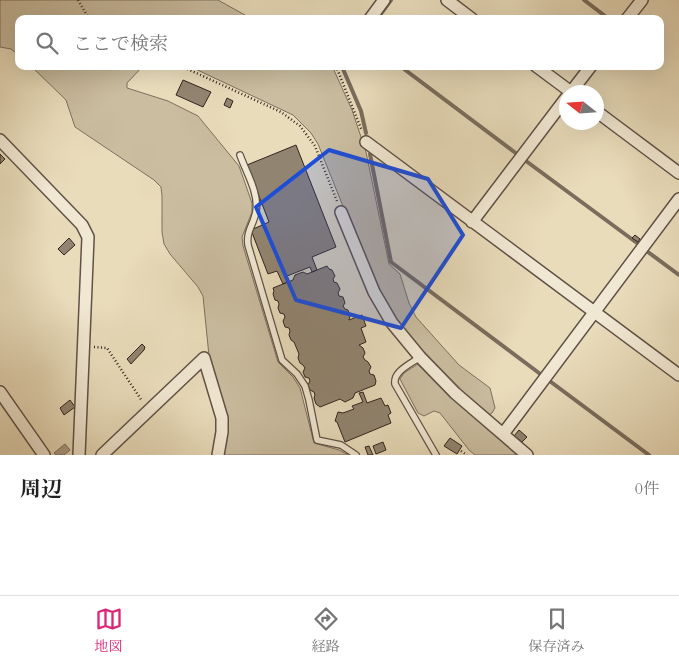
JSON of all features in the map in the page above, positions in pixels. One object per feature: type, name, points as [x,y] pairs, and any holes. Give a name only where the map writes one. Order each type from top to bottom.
[{"type":"street","points":[[373,15],[384,0]]},
{"type":"street","points":[[447,0],[467,15]]},
{"type":"street","points":[[630,15],[642,0]]},
{"type":"street","points":[[541,70],[562,85]]},
{"type":"street","points":[[576,85],[588,70]]},
{"type":"street","points":[[472,222],[559,107]]},
{"type":"street","points":[[604,117],[679,172]]},
{"type":"street","points":[[0,140],[82,225],[88,237],[79,455]]},
{"type":"street","points":[[366,142],[679,375]]},
{"type":"street","points":[[503,434],[679,198]]},
{"type":"street","points":[[342,212],[379,303],[389,318],[420,357],[460,398],[528,455]]},
{"type":"street","points":[[102,455],[204,358],[222,418],[222,432],[218,455]]},
{"type":"street","points":[[0,392],[44,455]]},
{"type":"lane","points":[[240,155],[256,203],[256,212],[247,237],[248,245],[282,360],[297,374],[305,386],[317,440],[341,445],[356,455]]},
{"type":"lane","points":[[420,357],[398,373],[394,380],[433,454]]},
{"type":"path","points":[[78,0],[87,15]]},
{"type":"path","points":[[190,70],[281,112],[300,126],[315,146],[342,212]]},
{"type":"path","points":[[338,70],[366,142]]},
{"type":"path","points":[[88,347],[107,348],[145,406]]},
{"type":"path","points":[[461,451],[467,455]]},
{"type":"highlighted area","points":[[329,150],[428,179],[463,235],[401,328],[296,300],[256,207]]},
{"type":"shaded area","points":[[0,0],[218,0],[245,15],[15,15],[15,52],[11,49],[0,47]]},
{"type":"shaded area","points":[[35,70],[139,70],[127,83],[127,88],[168,101],[198,116],[239,166],[252,203],[252,212],[242,237],[243,246],[278,362],[293,377],[300,388],[314,443],[339,450],[348,455],[223,455],[209,356],[203,296],[164,244],[161,187],[154,180],[75,127],[66,100]]},
{"type":"shaded area","points":[[197,70],[334,70],[352,110],[366,152],[389,264],[400,274],[409,303],[416,317],[459,365],[490,388],[495,408],[492,413],[487,416],[423,355],[395,321],[377,291],[318,144],[311,133],[293,115]]},
{"type":"shaded area","points":[[418,364],[519,455],[475,455],[440,413],[434,411],[424,416],[418,413],[400,379],[404,373]]},
{"type":"shaded area","points":[[65,444],[70,450],[64,455],[56,455],[54,453]]},
{"type":"building","points":[[183,80],[211,92],[203,107],[176,95]]},
{"type":"building","points":[[227,98],[233,101],[230,108],[224,105]]},
{"type":"building","points":[[296,145],[336,247],[312,257],[317,270],[312,272],[310,267],[287,276],[289,281],[283,284],[277,271],[268,274],[251,230],[269,222],[247,165]]},
{"type":"building","points":[[0,154],[5,159],[0,164]]},
{"type":"building","points":[[635,235],[640,239],[638,242],[632,238]]},
{"type":"building","points":[[69,238],[75,245],[64,255],[58,249]]},
{"type":"building","points":[[327,266],[335,276],[333,279],[340,289],[338,293],[339,296],[343,297],[345,303],[343,306],[348,310],[349,320],[362,315],[366,326],[361,328],[366,342],[359,345],[365,353],[363,357],[371,367],[370,374],[374,375],[376,381],[375,385],[355,393],[353,398],[345,402],[340,399],[320,407],[316,404],[314,392],[310,390],[308,385],[309,378],[305,377],[303,372],[305,368],[298,358],[299,354],[289,335],[289,328],[285,327],[283,321],[285,317],[284,314],[280,313],[278,301],[275,300],[273,294],[273,288],[293,280],[295,275],[303,272],[307,274]]},
{"type":"building","points":[[142,344],[145,347],[144,350],[131,364],[127,359]]},
{"type":"building","points":[[363,392],[367,403],[381,398],[385,406],[388,405],[391,413],[388,415],[391,423],[345,442],[335,421],[338,412],[343,413],[354,409],[352,406],[363,402],[359,393]]},
{"type":"building","points":[[70,400],[75,407],[64,415],[60,408]]},
{"type":"building","points":[[519,430],[527,437],[522,442],[514,436]]},
{"type":"building","points":[[450,438],[462,446],[457,454],[444,446]]},
{"type":"building","points":[[383,442],[386,450],[376,454],[373,446]]},
{"type":"building","points":[[369,446],[373,455],[368,455],[365,447]]},
{"type":"waterway","points":[[380,15],[391,0]]},
{"type":"waterway","points":[[584,0],[604,15]]},
{"type":"waterway","points":[[343,70],[361,111],[366,133]]},
{"type":"waterway","points":[[405,70],[517,154]]},
{"type":"waterway","points":[[370,154],[391,262],[539,373]]},
{"type":"waterway","points":[[526,161],[637,243]]},
{"type":"waterway","points":[[648,252],[679,275]]},
{"type":"waterway","points":[[551,382],[649,455]]}]
